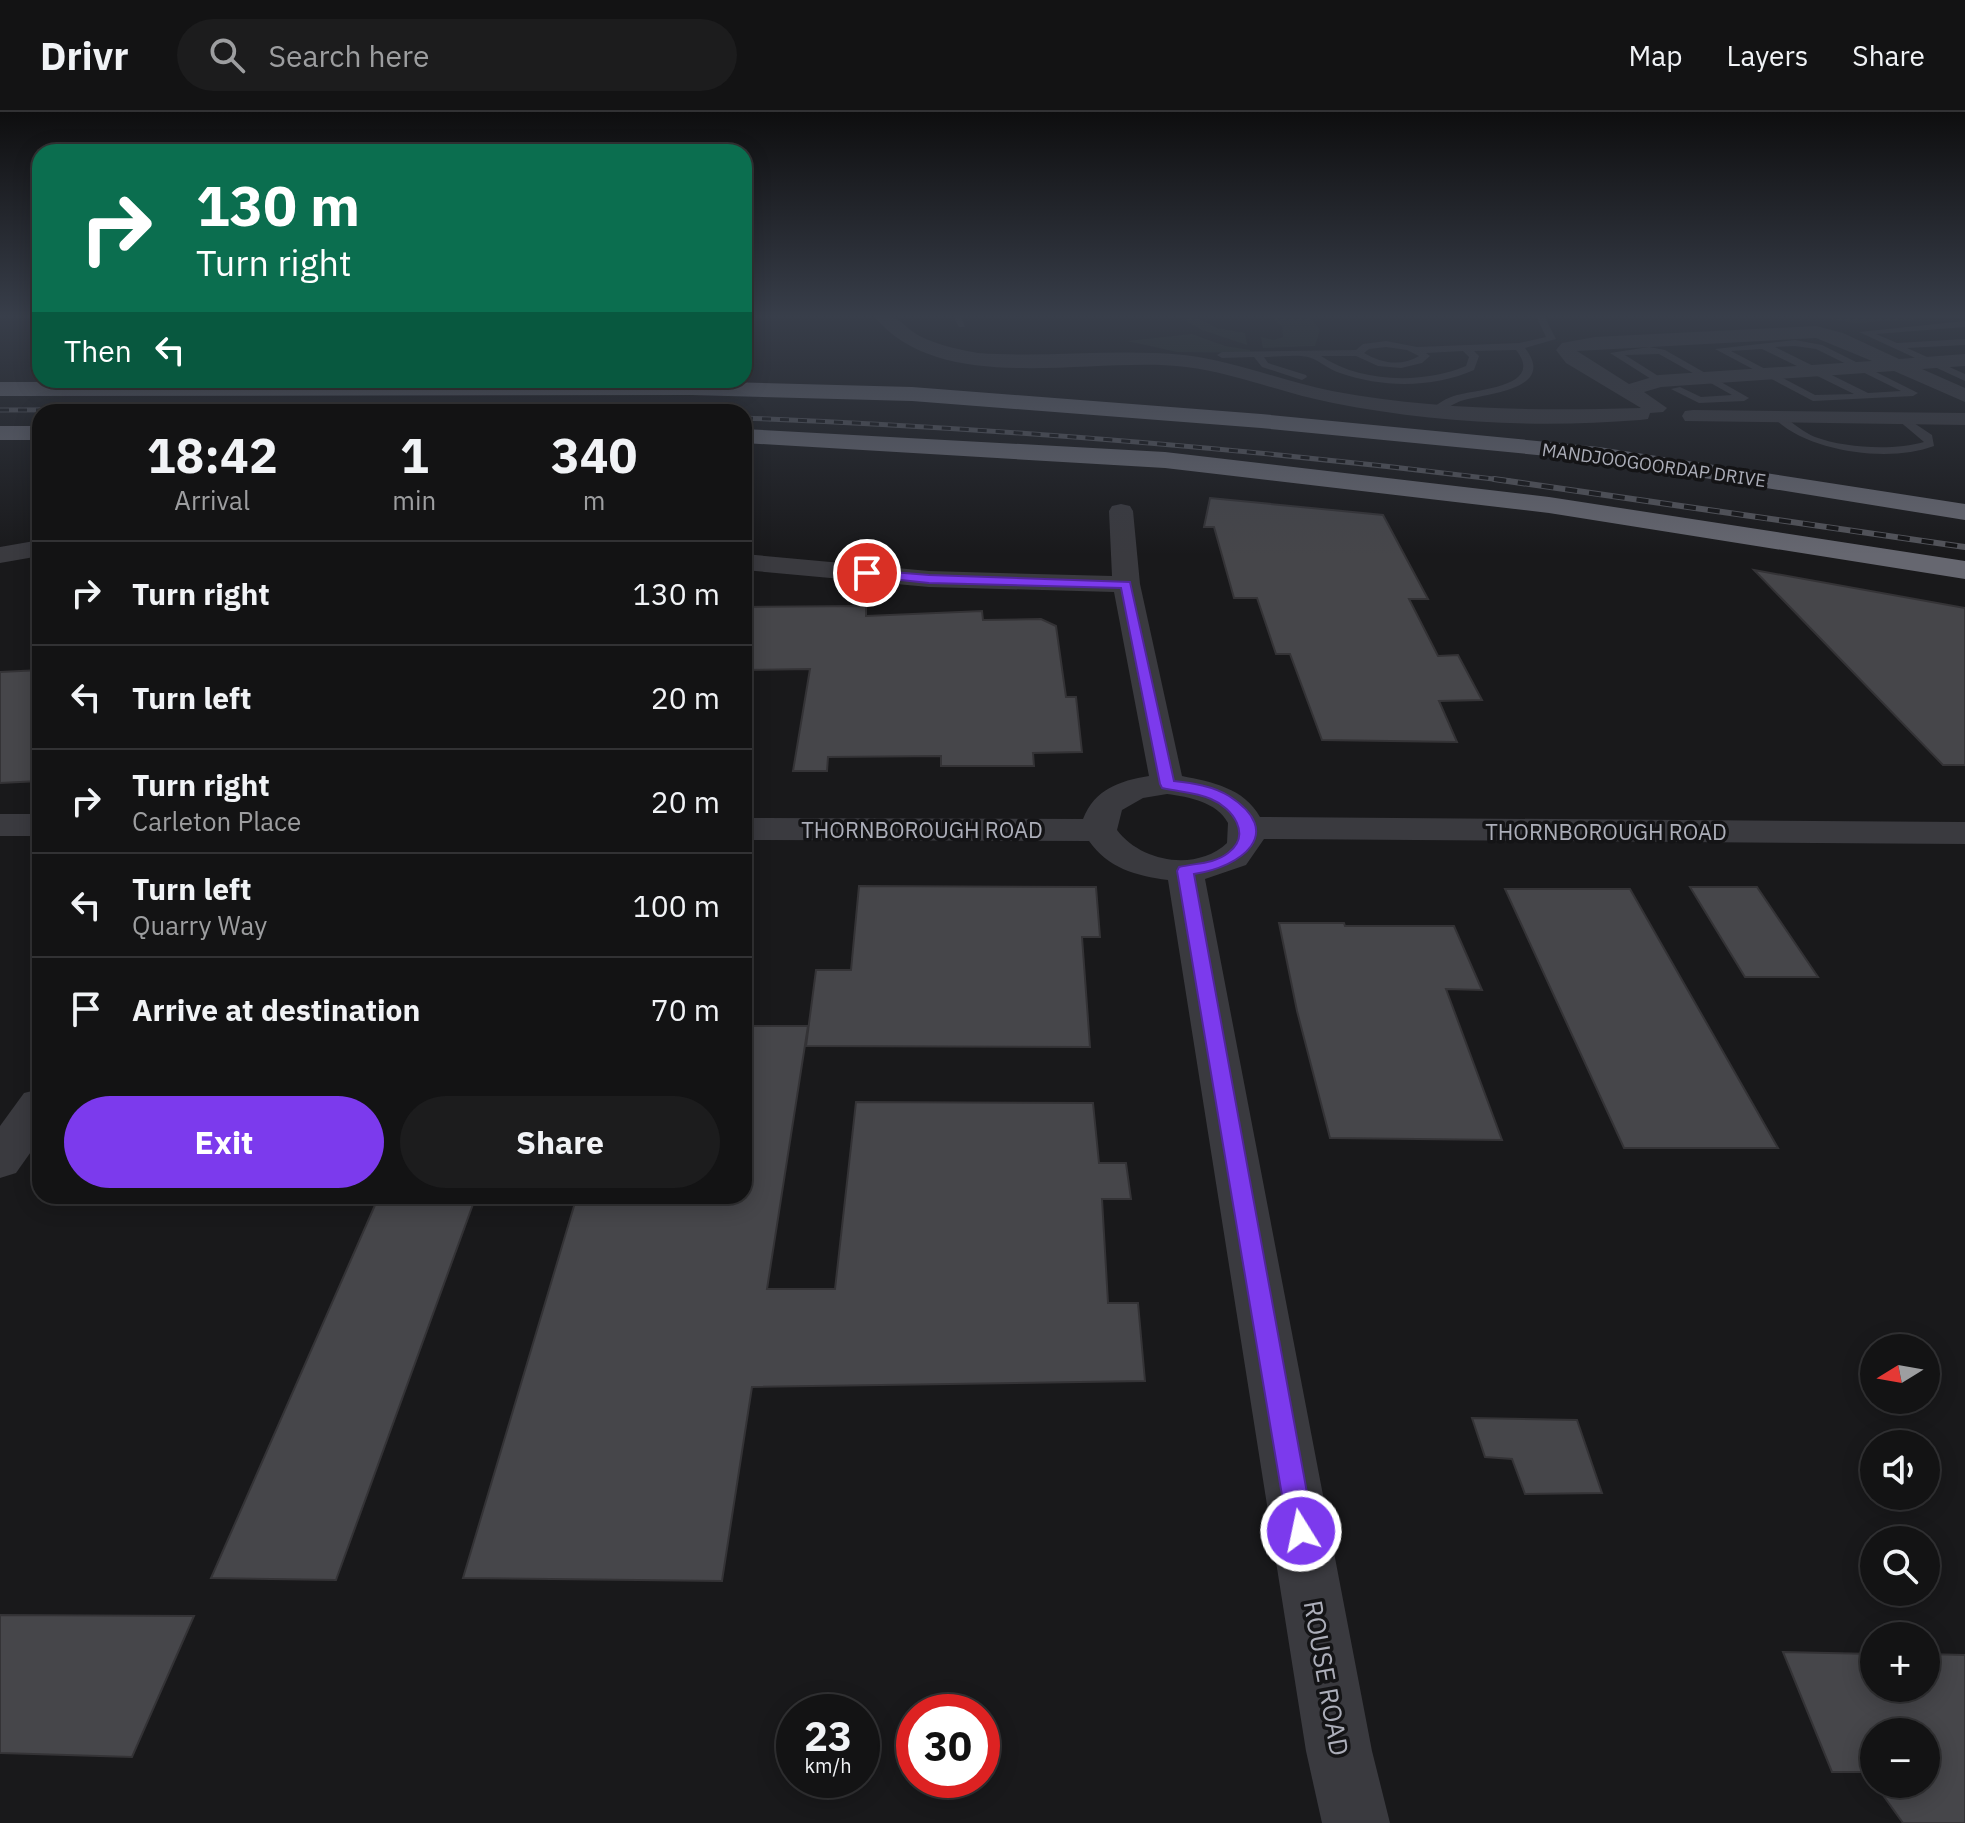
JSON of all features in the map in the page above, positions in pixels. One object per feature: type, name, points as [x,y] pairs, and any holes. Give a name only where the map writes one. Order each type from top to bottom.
[{"type":"highway","name":"MANDJOOGOORDAP DRIVE","points":[[934,396],[1599,454],[1965,512]]},
{"type":"highway","points":[[0,433],[32,433]]},
{"type":"highway","points":[[752,436],[1165,460],[1549,505],[1965,570]]},
{"type":"street","points":[[1328,396],[1560,419],[1965,419]]},
{"type":"street","points":[[1634,396],[1667,418]]},
{"type":"street","points":[[1121,511],[1126,584],[1167,784]]},
{"type":"street","points":[[0,555],[32,549]]},
{"type":"street","points":[[752,563],[929,579],[1126,584]]},
{"type":"street","points":[[1167,784],[1196,788],[1221,797],[1239,811],[1248,828],[1246,844],[1233,857],[1212,867],[1185,871],[1147,866],[1115,851],[1099,830],[1101,812],[1115,797],[1138,788],[1167,784]]},
{"type":"street","points":[[0,825],[32,825]]},
{"type":"street","name":"THORNBOROUGH ROAD","points":[[1248,828],[1965,833]]},
{"type":"street","name":"THORNBOROUGH ROAD","points":[[752,829],[1099,830]]},
{"type":"street","name":"ROUSE ROAD","points":[[1185,871],[1339,1751],[1356,1823]]},
{"type":"street","points":[[0,1160],[32,1116]]},
{"type":"lane","points":[[1440,396],[1450,408],[1481,396]]},
{"type":"lane","points":[[1690,396],[1699,400],[1744,398],[1741,396]]},
{"type":"lane","points":[[1809,396],[1881,396]]},
{"type":"lane","points":[[1779,418],[1802,435],[1824,443],[1911,449],[1930,444],[1928,437],[1902,418]]},
{"type":"building","points":[[1210,498],[1383,515],[1428,599],[1409,599],[1438,656],[1458,655],[1482,700],[1439,701],[1457,742],[1322,740],[1290,654],[1276,654],[1257,598],[1234,598],[1214,527],[1204,527]]},
{"type":"building","points":[[1754,570],[1965,608],[1965,765],[1943,765]]},
{"type":"building","points":[[866,606],[866,616],[982,611],[983,620],[1041,619],[1056,626],[1066,697],[1076,697],[1082,752],[1033,753],[1034,766],[941,766],[941,756],[828,757],[827,771],[793,771],[810,669],[752,670],[752,607]]},
{"type":"building","points":[[32,670],[32,781],[0,783],[0,672]]},
{"type":"building","points":[[859,886],[1096,887],[1100,937],[1082,937],[1090,1047],[806,1046],[816,970],[851,970]]},
{"type":"building","points":[[1690,887],[1757,887],[1818,977],[1745,977]]},
{"type":"building","points":[[1505,889],[1630,889],[1778,1148],[1624,1148]]},
{"type":"building","points":[[1279,923],[1454,926],[1482,990],[1446,989],[1502,1140],[1330,1138],[1297,1011]]},
{"type":"building","points":[[752,1026],[808,1026],[767,1289],[835,1289],[856,1102],[1093,1103],[1099,1163],[1126,1163],[1131,1199],[1102,1199],[1108,1303],[1138,1303],[1145,1381],[752,1387],[722,1581],[463,1578],[575,1204],[752,1204]]},
{"type":"building","points":[[375,1204],[473,1204],[336,1580],[211,1578]]},
{"type":"building","points":[[1472,1418],[1577,1420],[1602,1493],[1525,1494],[1512,1459],[1485,1457]]},
{"type":"building","points":[[0,1615],[194,1616],[132,1757],[0,1753]]},
{"type":"building","points":[[1783,1652],[1860,1654],[1860,1702],[1940,1702],[1940,1654],[1965,1655],[1965,1823],[1903,1823],[1885,1798],[1940,1798],[1940,1718],[1860,1718],[1860,1772],[1832,1772]]},
{"type":"railway","points":[[0,410],[32,410]]},
{"type":"railway","points":[[752,418],[1128,441],[1499,480]]},
{"type":"railway","points":[[1494,479],[1499,480]]},
{"type":"railway","points":[[1499,480],[1510,481]]},
{"type":"railway","points":[[1499,480],[1965,547]]},
{"type":"route","points":[[867,573],[929,579],[1126,584],[1167,784],[1196,788],[1221,797],[1239,811],[1248,828],[1246,844],[1233,857],[1212,867],[1185,871],[1301,1531]]}]
